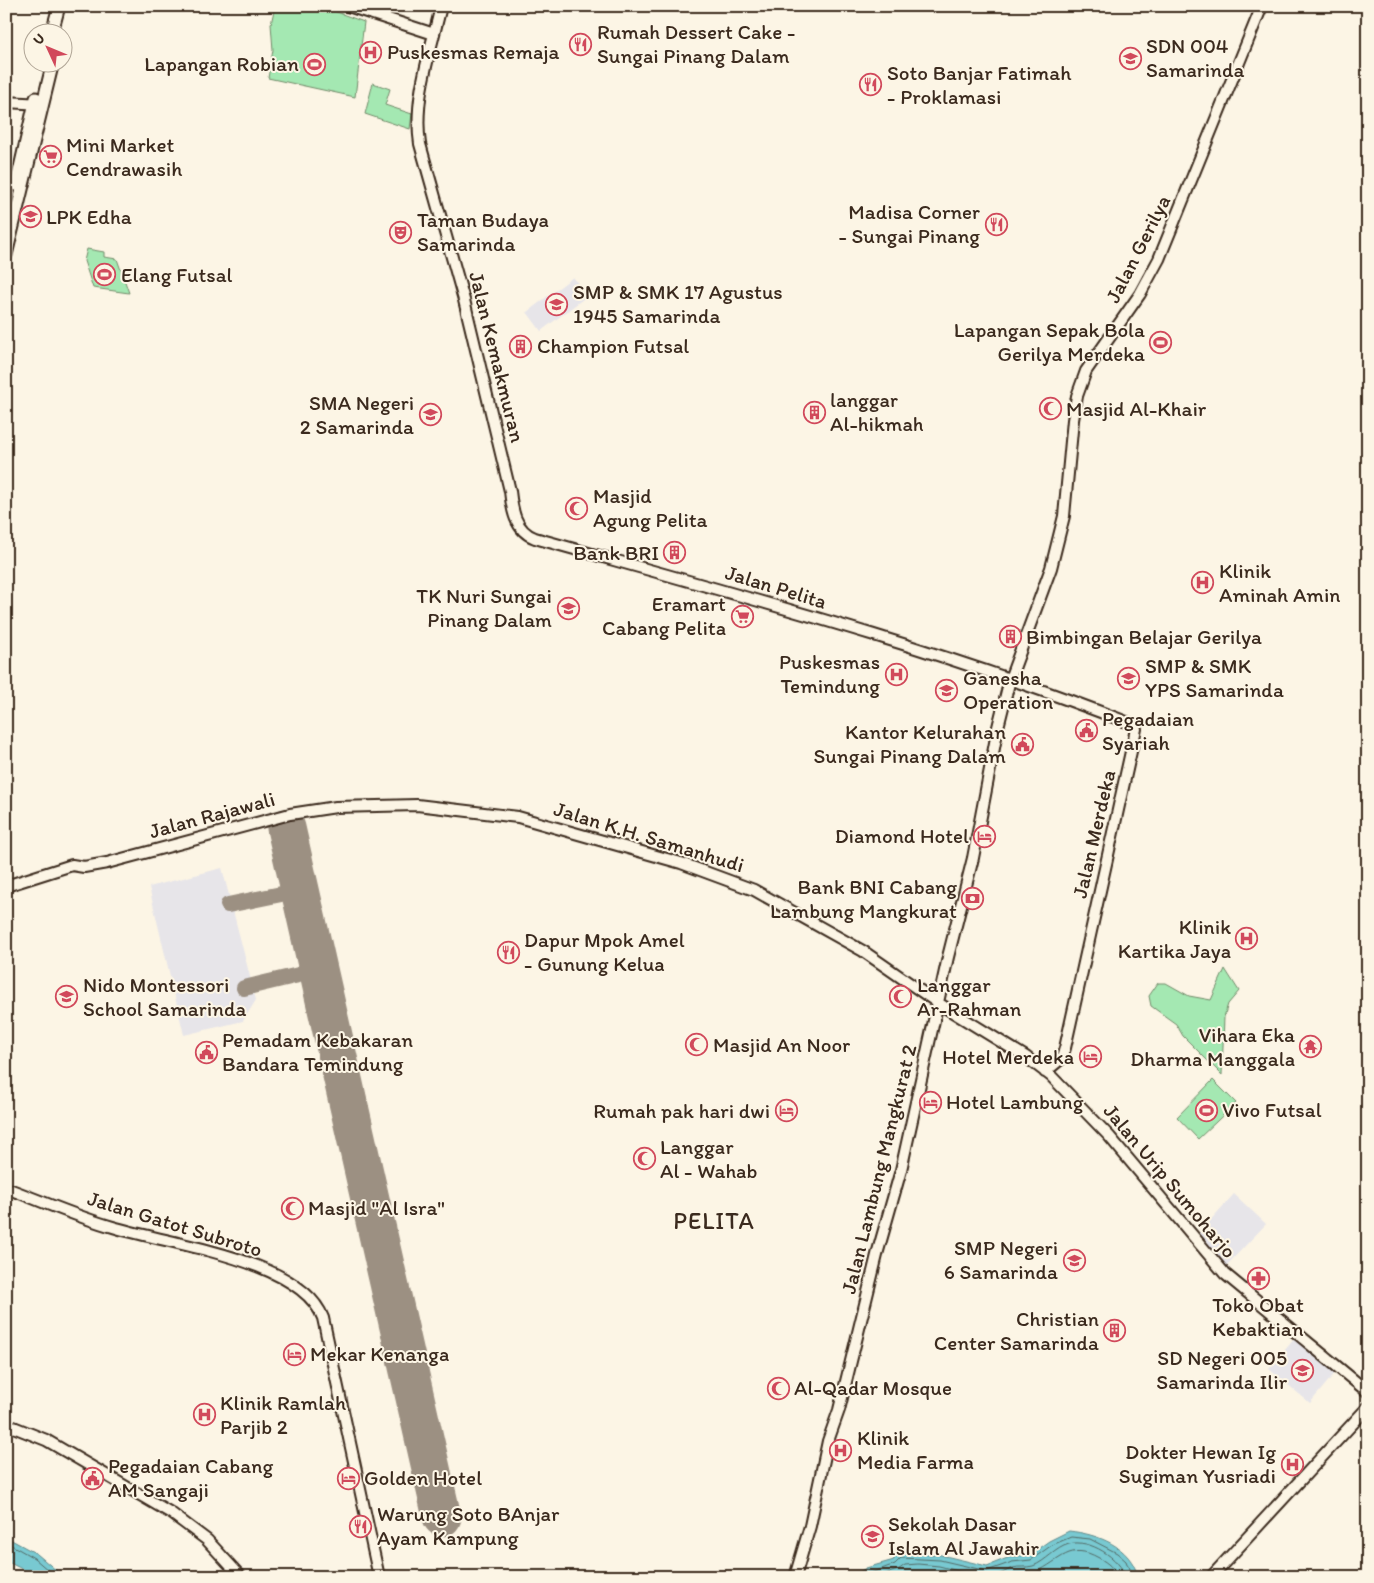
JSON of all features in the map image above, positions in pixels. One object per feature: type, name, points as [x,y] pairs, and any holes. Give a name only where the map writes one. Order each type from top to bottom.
[{"type":"main road","points":[[55,22],[59,6]]},
{"type":"main road","points":[[63,22],[67,6]]},
{"type":"main road","points":[[6,255],[43,72]]},
{"type":"main road","points":[[6,226],[38,103],[49,72]]},
{"type":"street","points":[[348,6],[434,34]]},
{"type":"street","name":"Jalan Kemakmuran","points":[[441,6],[418,121],[420,144],[464,300],[514,515],[529,535]]},
{"type":"street","name":"Jalan Gerilya","points":[[1010,679],[1045,586],[1058,538],[1064,508],[1072,420],[1082,380],[1140,294],[1159,258],[1262,6]]},
{"type":"street","points":[[6,102],[38,103]]},
{"type":"street","name":"Jalan Pelita","points":[[529,535],[803,614],[1010,679]]},
{"type":"street","name":"Jalan Lambung Mangkurat 2","points":[[795,1577],[810,1526],[828,1441],[838,1410],[878,1251],[901,1170],[973,858],[998,727],[1010,679]]},
{"type":"street","name":"Jalan Merdeka","points":[[1010,679],[1129,723],[1136,730],[1065,1048],[1062,1058],[1045,1072]]},
{"type":"street","name":"Jalan K.H. Samanhudi","points":[[318,809],[417,805],[505,815],[681,862],[775,900],[863,951],[938,1003]]},
{"type":"street","name":"Jalan Rajawali","points":[[6,886],[72,865],[92,866],[290,814],[318,809]]},
{"type":"street","name":"Jalan Urip Sumoharjo","points":[[938,1003],[1026,1057],[1045,1072],[1109,1136],[1225,1274],[1368,1392]]},
{"type":"street","name":"Jalan Gatot Subroto","points":[[6,1188],[110,1226],[235,1257],[291,1282],[308,1296],[324,1318],[379,1577]]},
{"type":"street","points":[[1211,1577],[1368,1408]]},
{"type":"street","points":[[6,1424],[36,1435],[171,1513],[207,1540],[241,1577]]},
{"type":"shaded area","name":"SMP & SMK 17 Agustus 1945 Samarinda","points":[[573,277],[587,296],[541,331],[527,312]]},
{"type":"shaded area","points":[[222,868],[256,1000],[243,1021],[184,1035],[149,887]]},
{"type":"shaded area","points":[[1234,1194],[1266,1224],[1226,1266],[1198,1234]]},
{"type":"shaded area","name":"SD Negeri 005 Samarinda Ilir","points":[[1295,1338],[1336,1372],[1310,1403],[1269,1369]]},
{"type":"green space","name":"Lapangan Robian","points":[[275,6],[320,6],[364,22],[355,97],[268,78],[273,50],[271,24]]},
{"type":"green space","points":[[373,83],[390,89],[385,105],[412,114],[410,129],[365,114]]},
{"type":"green space","name":"Elang Futsal","points":[[87,249],[104,252],[104,257],[117,259],[129,293],[93,288],[84,261]]},
{"type":"green space","points":[[1225,969],[1239,991],[1228,1004],[1224,1017],[1222,1075],[1183,1036],[1176,1024],[1151,1006],[1149,996],[1158,983],[1166,983],[1189,996],[1211,1000]]},
{"type":"green space","name":"Vivo Futsal","points":[[1213,1080],[1236,1103],[1198,1139],[1177,1117]]},
{"type":"water","points":[[1069,1531],[1091,1535],[1120,1550],[1134,1566],[1138,1577],[851,1577],[866,1568],[894,1560],[893,1554],[919,1553],[941,1555],[987,1566],[1010,1557],[1029,1555],[1049,1541]]},
{"type":"water","points":[[6,1537],[37,1554],[64,1577],[31,1577],[26,1571],[6,1561]]},
{"type":"taxiway","points":[[228,905],[291,892],[304,898]]},
{"type":"taxiway","points":[[244,988],[307,973],[312,967],[316,953]]},
{"type":"taxiway","points":[[307,973],[312,972],[322,982]]},
{"type":"runway","points":[[286,828],[442,1517]]},
{"type":"place","name":"Rumah Dessert Cake - Sungai Pinang Dalam","points":[[581,44]]},
{"type":"place","name":"Puskesmas Remaja","points":[[371,52]]},
{"type":"place","name":"SDN 004 Samarinda","points":[[1130,58]]},
{"type":"place","name":"Lapangan Robian","points":[[315,64]]},
{"type":"place","name":"Soto Banjar Fatimah - Proklamasi","points":[[871,85]]},
{"type":"place","name":"Mini Market Cendrawasih","points":[[50,157]]},
{"type":"place","name":"LPK Edha","points":[[30,217]]},
{"type":"place","name":"Madisa Corner - Sungai Pinang","points":[[996,224]]},
{"type":"place","name":"Taman Budaya Samarinda","points":[[401,232]]},
{"type":"place","name":"Elang Futsal","points":[[105,275]]},
{"type":"place","name":"SMP & SMK 17 Agustus 1945 Samarinda","points":[[557,304]]},
{"type":"place","name":"Lapangan Sepak Bola Gerilya Merdeka","points":[[1161,342]]},
{"type":"place","name":"Champion Futsal","points":[[521,346]]},
{"type":"place","name":"Masjid Al-Khair","points":[[1050,409]]},
{"type":"place","name":"langgar Al-hikmah","points":[[814,412]]},
{"type":"place","name":"SMA Negeri 2 Samarinda","points":[[430,415]]},
{"type":"place","name":"Masjid Agung Pelita","points":[[577,508]]},
{"type":"place","name":"Bank BRI","points":[[675,553]]},
{"type":"place","name":"Klinik Aminah Amin","points":[[1203,583]]},
{"type":"place","name":"TK Nuri Sungai Pinang Dalam","points":[[568,608]]},
{"type":"place","name":"Eramart Cabang Pelita","points":[[742,616]]},
{"type":"place","name":"Bimbingan Belajar Gerilya","points":[[1010,637]]},
{"type":"place","name":"Puskesmas Temindung","points":[[896,674]]},
{"type":"place","name":"SMP & SMK YPS Samarinda","points":[[1129,678]]},
{"type":"place","name":"Ganesha Operation","points":[[947,690]]},
{"type":"place","name":"Pegadaian Syariah","points":[[1086,731]]},
{"type":"place","name":"Kantor Kelurahan Sungai Pinang Dalam","points":[[1022,744]]},
{"type":"place","name":"Diamond Hotel","points":[[985,836]]},
{"type":"place","name":"Bank BNI Cabang Lambung Mangkurat","points":[[973,899]]},
{"type":"place","name":"Klinik Kartika Jaya","points":[[1247,939]]},
{"type":"place","name":"Dapur Mpok Amel - Gunung Kelua","points":[[508,952]]},
{"type":"place","name":"Nido Montessori School Samarinda","points":[[67,997]]},
{"type":"place","name":"Langgar Ar-Rahman","points":[[901,997]]},
{"type":"place","name":"Masjid An Noor","points":[[697,1045]]},
{"type":"place","name":"Vihara Eka Dharma Manggala","points":[[1311,1047]]},
{"type":"place","name":"Pemadam Kebakaran Bandara Temindung","points":[[206,1052]]},
{"type":"place","name":"Hotel Merdeka","points":[[1090,1057]]},
{"type":"place","name":"Hotel Lambung","points":[[930,1102]]},
{"type":"place","name":"Vivo Futsal","points":[[1206,1110]]},
{"type":"place","name":"Rumah pak hari dwi","points":[[786,1111]]},
{"type":"place","name":"Langgar Al - Wahab","points":[[644,1159]]},
{"type":"place","name":"Masjid \"Al Isra\"","points":[[292,1208]]},
{"type":"place","name":"SMP Negeri 6 Samarinda","points":[[1074,1260]]},
{"type":"place","name":"Toko Obat Kebaktian","points":[[1258,1278]]},
{"type":"place","name":"Christian Center Samarinda","points":[[1115,1331]]},
{"type":"place","name":"Mekar Kenanga","points":[[294,1354]]},
{"type":"place","name":"SD Negeri 005 Samarinda Ilir","points":[[1303,1370]]},
{"type":"place","name":"Al-Qadar Mosque","points":[[778,1388]]},
{"type":"place","name":"Klinik Ramlah Parjib 2","points":[[204,1415]]},
{"type":"place","name":"Klinik Media Farma","points":[[841,1450]]},
{"type":"place","name":"Dokter Hewan Ig Sugiman Yusriadi","points":[[1292,1464]]},
{"type":"place","name":"Pegadaian Cabang AM Sangaji","points":[[92,1478]]},
{"type":"place","name":"Golden Hotel","points":[[348,1478]]},
{"type":"place","name":"Warung Soto BAnjar Ayam Kampung","points":[[361,1526]]},
{"type":"place","name":"Sekolah Dasar Islam Al Jawahir","points":[[872,1536]]},
{"type":"district","name":"PELITA","points":[[714,1221]]}]
